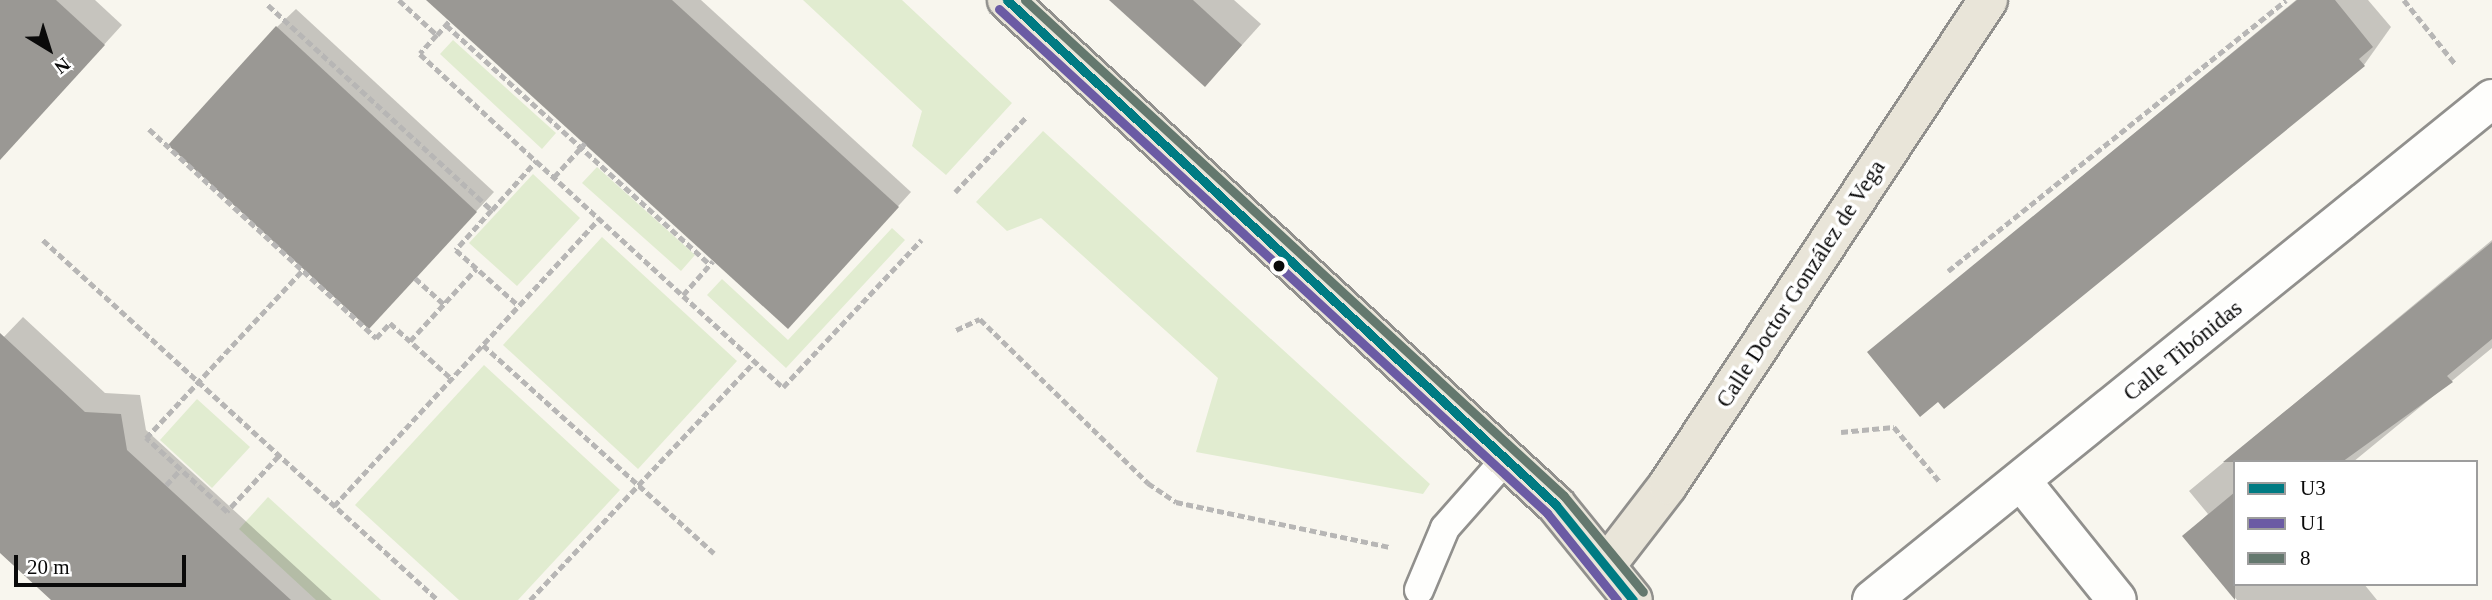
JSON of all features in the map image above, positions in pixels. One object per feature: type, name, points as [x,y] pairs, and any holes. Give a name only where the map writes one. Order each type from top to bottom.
[{"type":"main road","points":[[1007,0],[1506,459],[1608,563],[1633,600]]},
{"type":"main road","name":"Calle Doctor González de Vega","points":[[1608,563],[1654,505],[1988,0]]},
{"type":"street","name":"Calle Tibónidas","points":[[1872,600],[2022,482],[2479,88]]},
{"type":"street","points":[[2022,482],[2117,600]]},
{"type":"lane","points":[[1419,590],[1445,528],[1506,459]]},
{"type":"path","points":[[399,0],[437,34]]},
{"type":"path","points":[[1948,271],[2286,0]]},
{"type":"path","points":[[2404,0],[2479,88]]},
{"type":"path","points":[[268,5],[492,209]]},
{"type":"path","points":[[683,295],[711,262],[448,23],[420,54],[783,387],[921,240]]},
{"type":"path","points":[[955,192],[1027,116]]},
{"type":"path","points":[[149,129],[376,338],[390,323],[452,379]]},
{"type":"path","points":[[554,177],[583,146]]},
{"type":"path","points":[[519,306],[456,250],[536,161]]},
{"type":"path","points":[[334,506],[599,219]]},
{"type":"path","points":[[43,240],[438,600]]},
{"type":"path","points":[[410,341],[476,269]]},
{"type":"path","points":[[279,456],[227,512],[146,438],[302,271]]},
{"type":"path","points":[[415,278],[444,304]]},
{"type":"path","points":[[956,330],[980,319],[1148,483],[1176,502],[1432,556]]},
{"type":"path","points":[[483,345],[714,553]]},
{"type":"path","points":[[530,600],[755,361]]},
{"type":"path","points":[[1841,432],[1894,427],[1948,491]]},
{"type":"path","points":[[166,485],[180,470]]},
{"type":"green space","points":[[803,0],[902,0],[1012,103],[946,175],[912,146],[922,111]]},
{"type":"green space","points":[[453,40],[556,133],[542,149],[440,54]]},
{"type":"green space","points":[[1043,131],[1430,484],[1423,494],[1196,452],[1218,378],[1041,218],[1007,231],[976,202]]},
{"type":"green space","points":[[597,167],[695,255],[681,271],[582,183]]},
{"type":"green space","points":[[533,174],[580,218],[517,286],[469,243]]},
{"type":"green space","points":[[892,228],[905,240],[786,368],[707,295],[722,279],[788,340]]},
{"type":"green space","points":[[602,237],[737,361],[638,469],[503,345]]},
{"type":"green space","points":[[484,365],[620,490],[518,600],[459,600],[355,505]]},
{"type":"green space","points":[[197,399],[250,447],[212,488],[160,440]]},
{"type":"green space","points":[[268,497],[381,600],[316,600],[239,529]]},
{"type":"building","points":[[0,0],[56,0],[105,45],[0,160]]},
{"type":"building","points":[[426,0],[672,0],[899,207],[788,329]]},
{"type":"building","points":[[1109,0],[1193,0],[1242,45],[1205,87]]},
{"type":"building","points":[[2297,0],[2335,0],[2373,47],[2359,59],[2365,66],[1944,409],[1938,402],[1920,417],[1867,352]]},
{"type":"building","points":[[276,26],[477,212],[369,329],[168,145]]},
{"type":"building","points":[[2492,242],[2492,339],[2447,376],[2453,382],[2345,460],[2223,462]]},
{"type":"building","points":[[0,333],[85,412],[121,414],[127,450],[291,600],[51,600],[0,553]]},
{"type":"building","points":[[2233,494],[2235,600],[2182,536]]},
{"type":"transit line","name":"U3","points":[[1007,0],[1556,505],[1633,600]]},
{"type":"transit line","name":"8","points":[[1025,0],[1564,496],[1643,592]]},
{"type":"transit line","name":"U1","points":[[999,9],[1547,513],[1617,600]]}]
